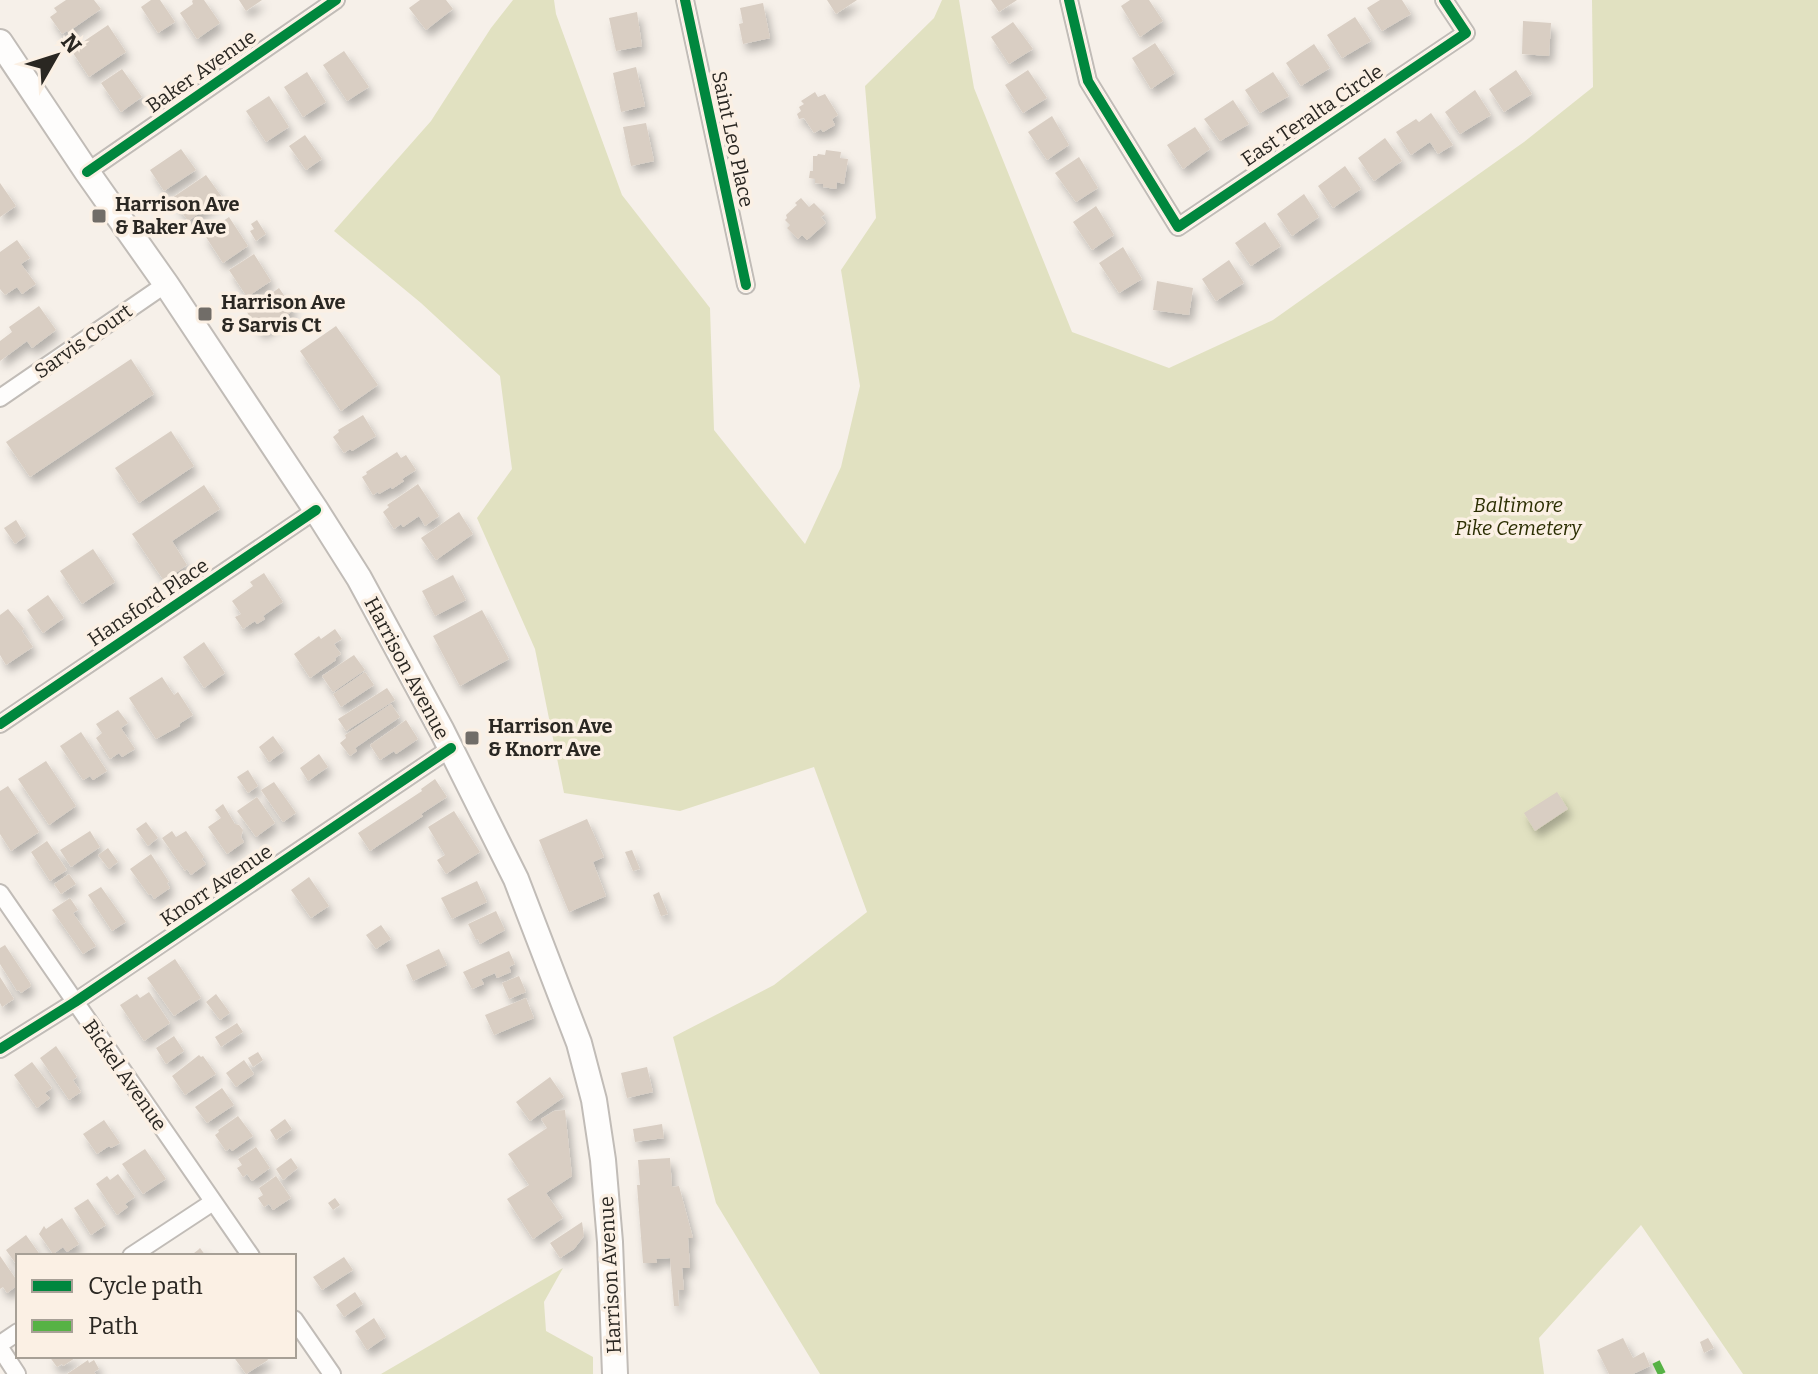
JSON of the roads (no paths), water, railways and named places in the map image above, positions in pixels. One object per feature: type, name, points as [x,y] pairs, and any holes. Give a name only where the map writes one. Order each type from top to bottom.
[{"type":"main road","name":"Harrison Avenue","points":[[0,42],[166,284],[359,578],[451,748],[516,879],[579,1043],[594,1100],[609,1228],[615,1374]]},
{"type":"street","name":"Baker Avenue","points":[[87,172],[336,0]]},
{"type":"street","name":"Saint Leo Place","points":[[685,0],[746,285]]},
{"type":"street","name":"East Teralta Circle","points":[[1069,0],[1088,81],[1178,227],[1466,33],[1444,0]]},
{"type":"street","name":"Sarvis Court","points":[[0,398],[166,284]]},
{"type":"street","name":"Hansford Place","points":[[0,724],[316,510]]},
{"type":"street","name":"Knorr Avenue","points":[[0,1049],[75,1002],[451,748]]},
{"type":"street","name":"Bickel Avenue","points":[[0,893],[250,1254]]},
{"type":"street","points":[[134,1254],[213,1202]]},
{"type":"street","points":[[296,1322],[332,1374]]},
{"type":"street","points":[[16,1334],[0,1346],[17,1374]]},
{"type":"place","name":"Harrison Ave & Baker Ave","points":[[99,216]]},
{"type":"place","name":"Harrison Ave & Sarvis Ct","points":[[205,314]]},
{"type":"place","name":"Harrison Ave & Knorr Ave","points":[[472,738]]},
{"type":"park label","name":"Baltimore Pike Cemetery","points":[[1518,516]]}]
